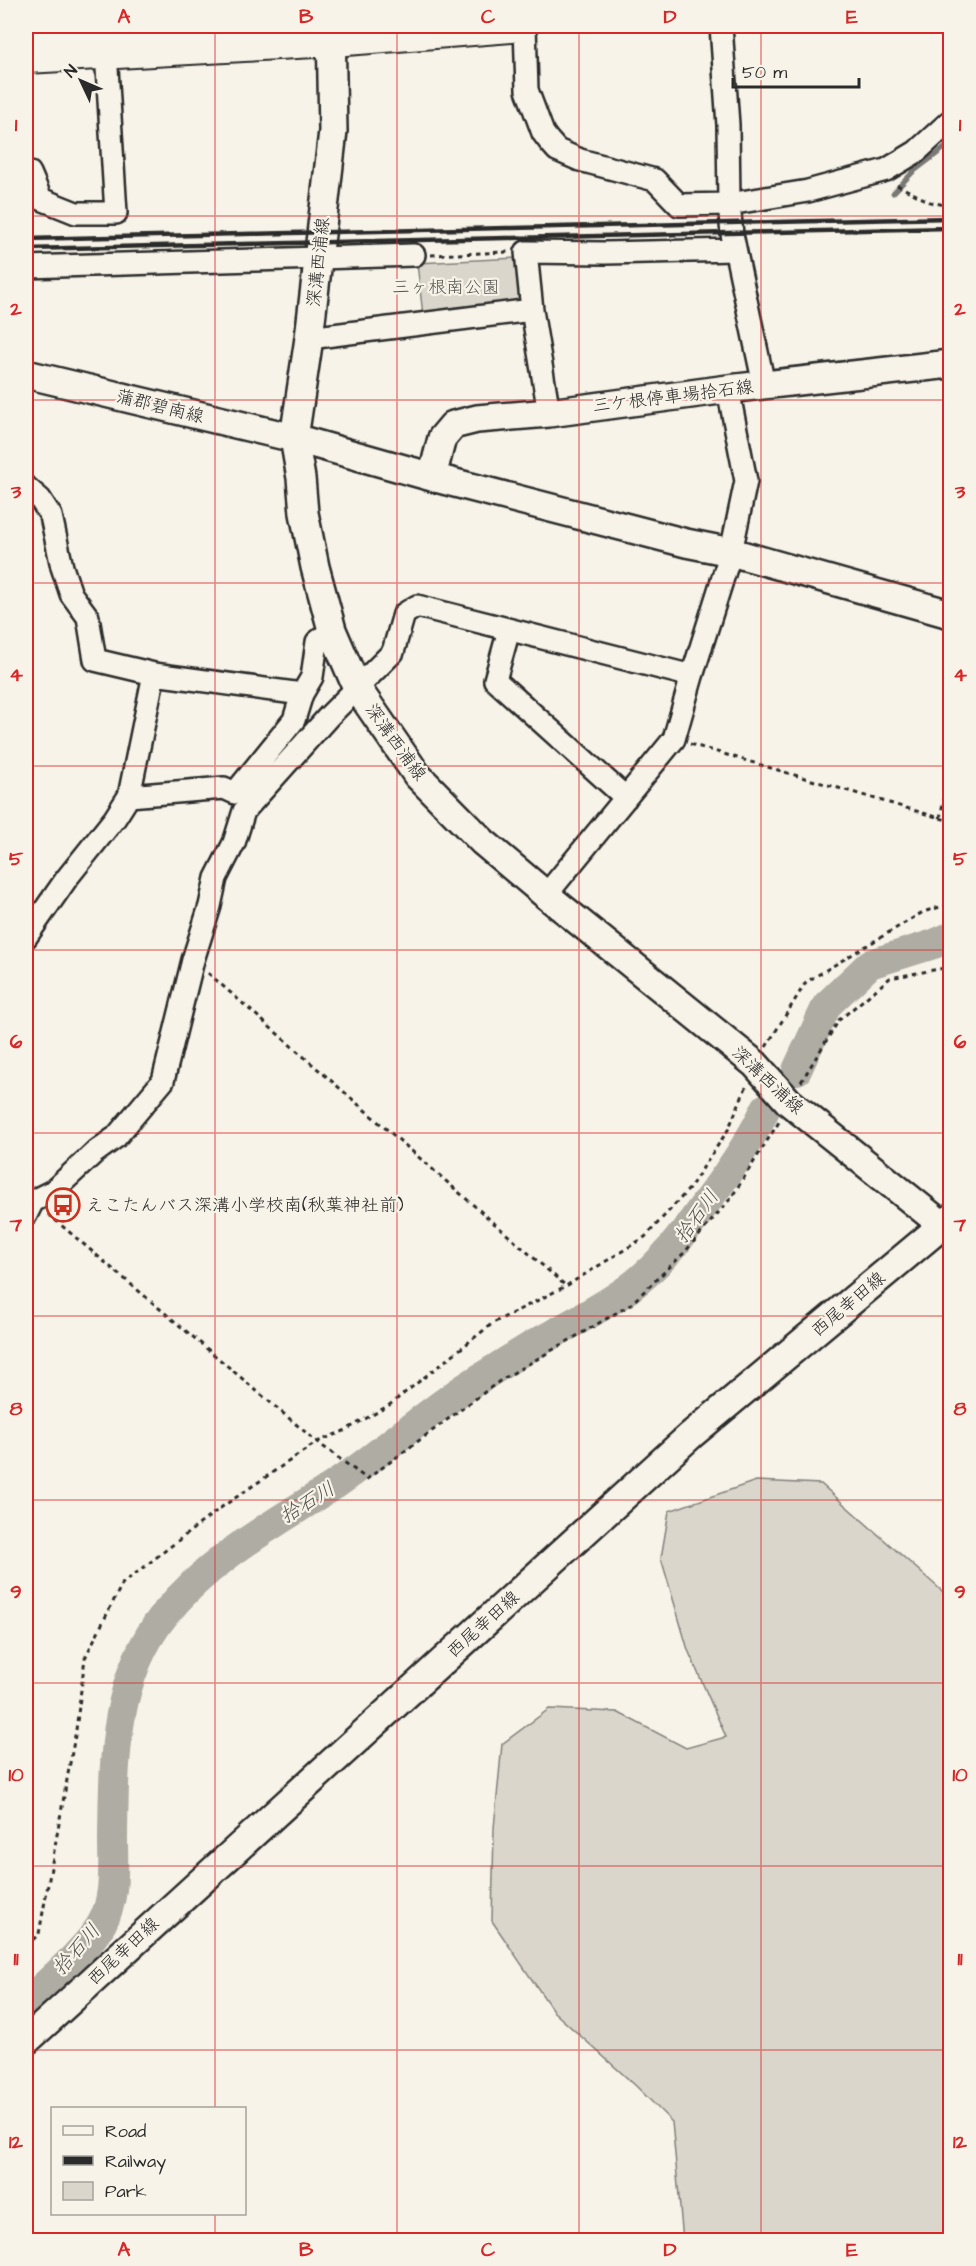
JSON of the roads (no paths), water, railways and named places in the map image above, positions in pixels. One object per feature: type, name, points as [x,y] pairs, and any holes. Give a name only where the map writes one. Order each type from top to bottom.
[{"type":"highway","points":[[26,33],[180,26]]},
{"type":"highway","points":[[26,57],[332,33],[511,26]]},
{"type":"main road","name":"深溝西浦線","points":[[332,33],[333,131],[309,338],[294,438],[304,513],[315,567],[332,630],[357,688],[417,775],[483,842],[755,1064],[789,1102],[948,1225]]},
{"type":"main road","name":"三ケ根停車場拾石線","points":[[432,477],[442,438],[453,425],[477,419],[549,413],[728,389],[951,364]]},
{"type":"main road","name":"蒲郡碧南線","points":[[26,374],[294,438]]},
{"type":"main road","points":[[294,438],[432,477],[686,543],[731,552],[951,614]]},
{"type":"main road","name":"西尾幸田線","points":[[26,2041],[691,1435],[948,1225]]},
{"type":"street","points":[[525,26],[527,90],[543,133],[557,150],[580,160],[655,180],[679,205],[729,204],[808,191],[886,170],[916,152],[951,121]]},
{"type":"street","points":[[721,26],[728,125],[729,204],[735,250],[764,385]]},
{"type":"street","points":[[26,173],[30,173],[41,199],[75,213],[116,213],[106,52]]},
{"type":"street","points":[[549,413],[532,310],[526,252],[735,250]]},
{"type":"street","points":[[26,267],[414,255]]},
{"type":"street","points":[[309,338],[532,310]]},
{"type":"street","points":[[546,895],[674,739],[731,552],[746,481],[728,389]]},
{"type":"street","points":[[26,487],[39,498],[51,516],[62,567],[71,594],[88,617],[96,660],[154,674],[302,694]]},
{"type":"street","points":[[240,802],[300,747],[393,652],[404,614],[417,606],[692,676]]},
{"type":"street","points":[[28,1202],[53,1191],[94,1153],[116,1137],[163,1081],[216,878],[234,843],[240,802],[294,720],[302,694],[312,677],[317,642],[332,630]]},
{"type":"street","points":[[509,630],[495,680],[626,798]]},
{"type":"street","points":[[26,937],[129,796],[154,674]]},
{"type":"street","points":[[129,796],[224,788],[240,802]]},
{"type":"waterway","points":[[893,193],[913,172],[950,144]]},
{"type":"waterway","name":"拾石川","points":[[797,1070],[827,1005],[870,964],[950,937]]},
{"type":"waterway","name":"拾石川","points":[[26,2003],[88,1943],[102,1923],[110,1903],[113,1882],[114,1779],[120,1721],[135,1665],[148,1639],[165,1614],[183,1594],[223,1558],[336,1484],[465,1388],[533,1345],[605,1304],[641,1279],[673,1246],[726,1176],[766,1108]]},
{"type":"railway","points":[[26,239],[950,218]]},
{"type":"railway","points":[[26,249],[950,228]]},
{"type":"place","name":"えこたんバス深溝小学校南(秋葉神社前)","points":[[63,1205]]},
{"type":"park label","name":"三ヶ根南公園","points":[[446,287]]}]
